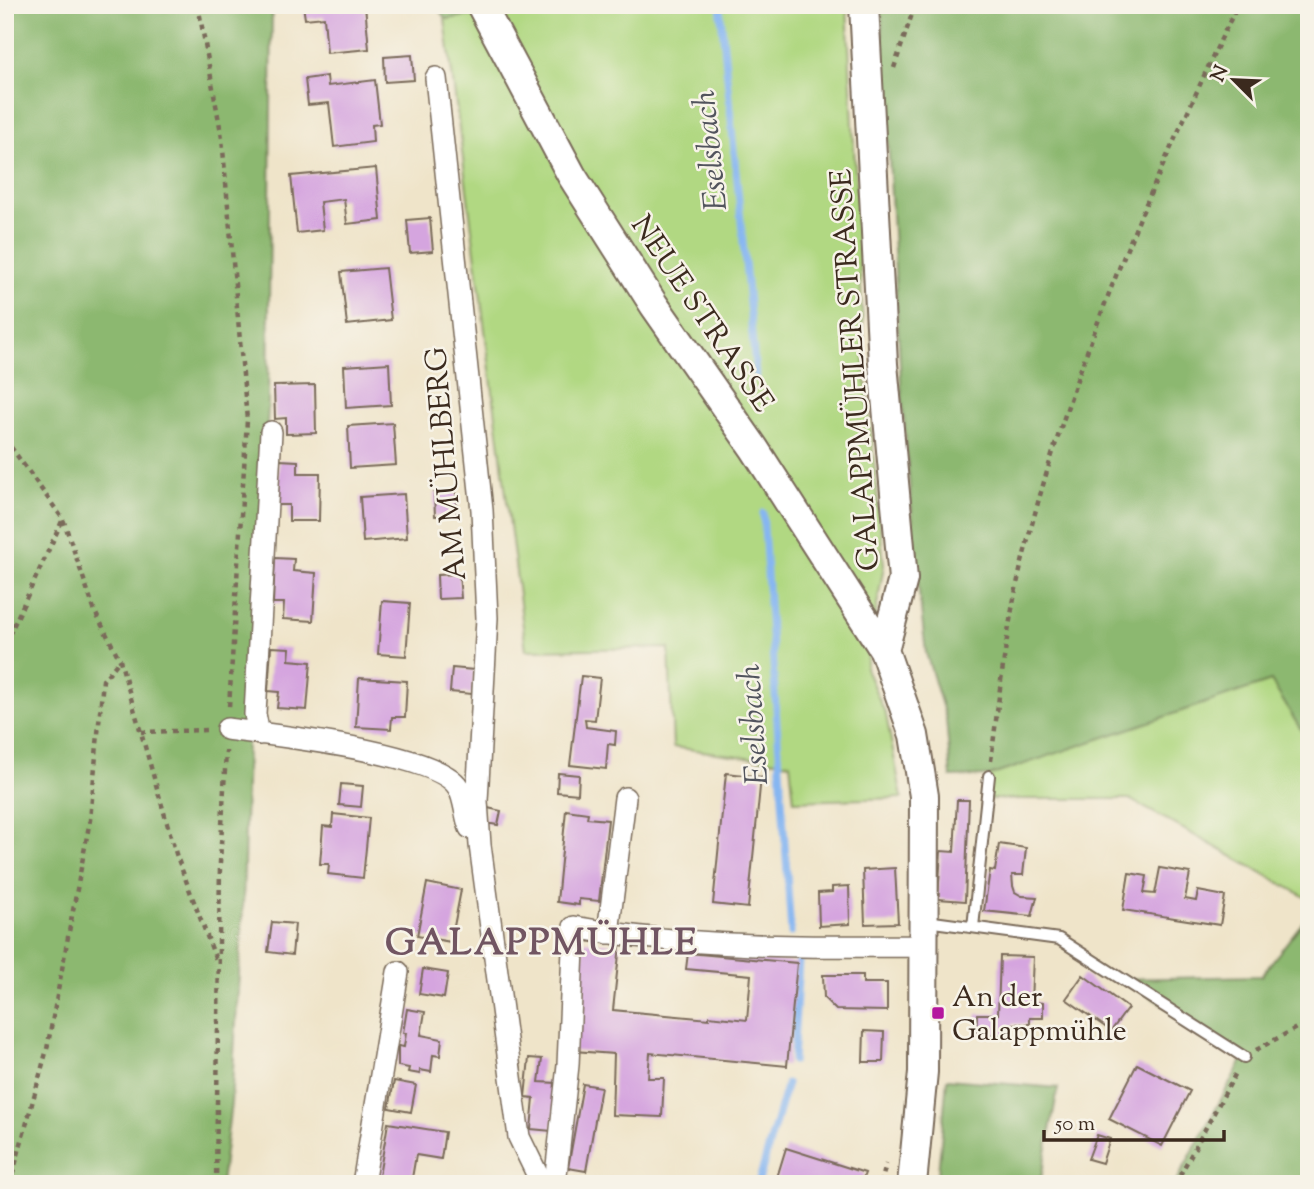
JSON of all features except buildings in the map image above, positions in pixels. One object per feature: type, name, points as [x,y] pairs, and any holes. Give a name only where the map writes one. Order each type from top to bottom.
[{"type":"main road","name":"NEUE STRASSE","points":[[481,5],[572,176],[654,305],[754,448],[884,650]]},
{"type":"main road","name":"GALAPPMÜHLER STRASSE","points":[[864,5],[883,364],[903,579],[884,650]]},
{"type":"main road","points":[[884,650],[914,735],[924,796],[923,1072],[912,1184]]},
{"type":"street","name":"AM MÜHLBERG","points":[[436,78],[482,510],[487,618],[477,801],[480,845],[519,1137],[538,1176],[545,1184]]},
{"type":"street","points":[[259,734],[255,714],[271,432]]},
{"type":"street","name":"AM MÜHLBERG","points":[[227,729],[303,739],[414,761],[446,774],[458,787],[469,827],[480,845]]},
{"type":"street","points":[[608,933],[625,797]]},
{"type":"street","points":[[555,1184],[568,1066],[574,927],[608,933],[788,948],[924,933]]},
{"type":"street","points":[[363,1184],[398,972]]},
{"type":"lane","points":[[973,927],[989,776]]},
{"type":"lane","points":[[924,933],[973,927],[1059,939],[1244,1057]]},
{"type":"path","points":[[198,5],[222,138],[247,420],[220,863],[216,1184]]},
{"type":"path","points":[[989,776],[1010,621],[1026,547],[1063,423],[1098,321],[1150,196],[1238,5]]},
{"type":"path","points":[[5,439],[63,519],[95,612],[120,660],[176,854],[218,965]]},
{"type":"path","points":[[5,644],[63,519]]},
{"type":"path","points":[[10,1184],[47,1049],[87,833],[103,680],[120,660]]},
{"type":"path","points":[[141,732],[227,729]]},
{"type":"path","points":[[1175,1184],[1244,1057],[1309,1021]]},
{"type":"green space","points":[[5,5],[272,5],[268,408],[247,741],[243,907],[231,1103],[221,1184],[5,1184]]},
{"type":"green space","points":[[436,5],[552,5],[445,19]]},
{"type":"green space","points":[[552,5],[847,5],[865,369],[884,565],[866,669],[886,715],[902,798],[794,801],[790,763],[673,747],[669,648],[526,650],[445,19]]},
{"type":"green space","points":[[881,5],[1309,5],[1309,743],[1271,681],[989,776],[951,777],[946,719],[926,653],[918,584],[901,384]]},
{"type":"green space","points":[[1271,680],[1309,743],[1309,899],[1129,799],[987,799],[989,776]]},
{"type":"green space","points":[[1309,914],[1309,1184],[1175,1184],[1244,1057],[1123,979],[1261,976]]},
{"type":"green space","points":[[947,1079],[1058,1088],[1040,1184],[937,1184]]},
{"type":"waterway","name":"Eselsbach","points":[[720,5],[756,376]]},
{"type":"waterway","name":"Eselsbach","points":[[763,513],[791,933]]},
{"type":"waterway","name":"Eselsbach","points":[[793,1061],[799,960]]},
{"type":"waterway","name":"Eselsbach","points":[[758,1184],[787,1083]]},
{"type":"place","name":"An der Galappmühle","points":[[938,1013]]},
{"type":"district","name":"GALAPPMÜHLE","points":[[542,941]]}]
